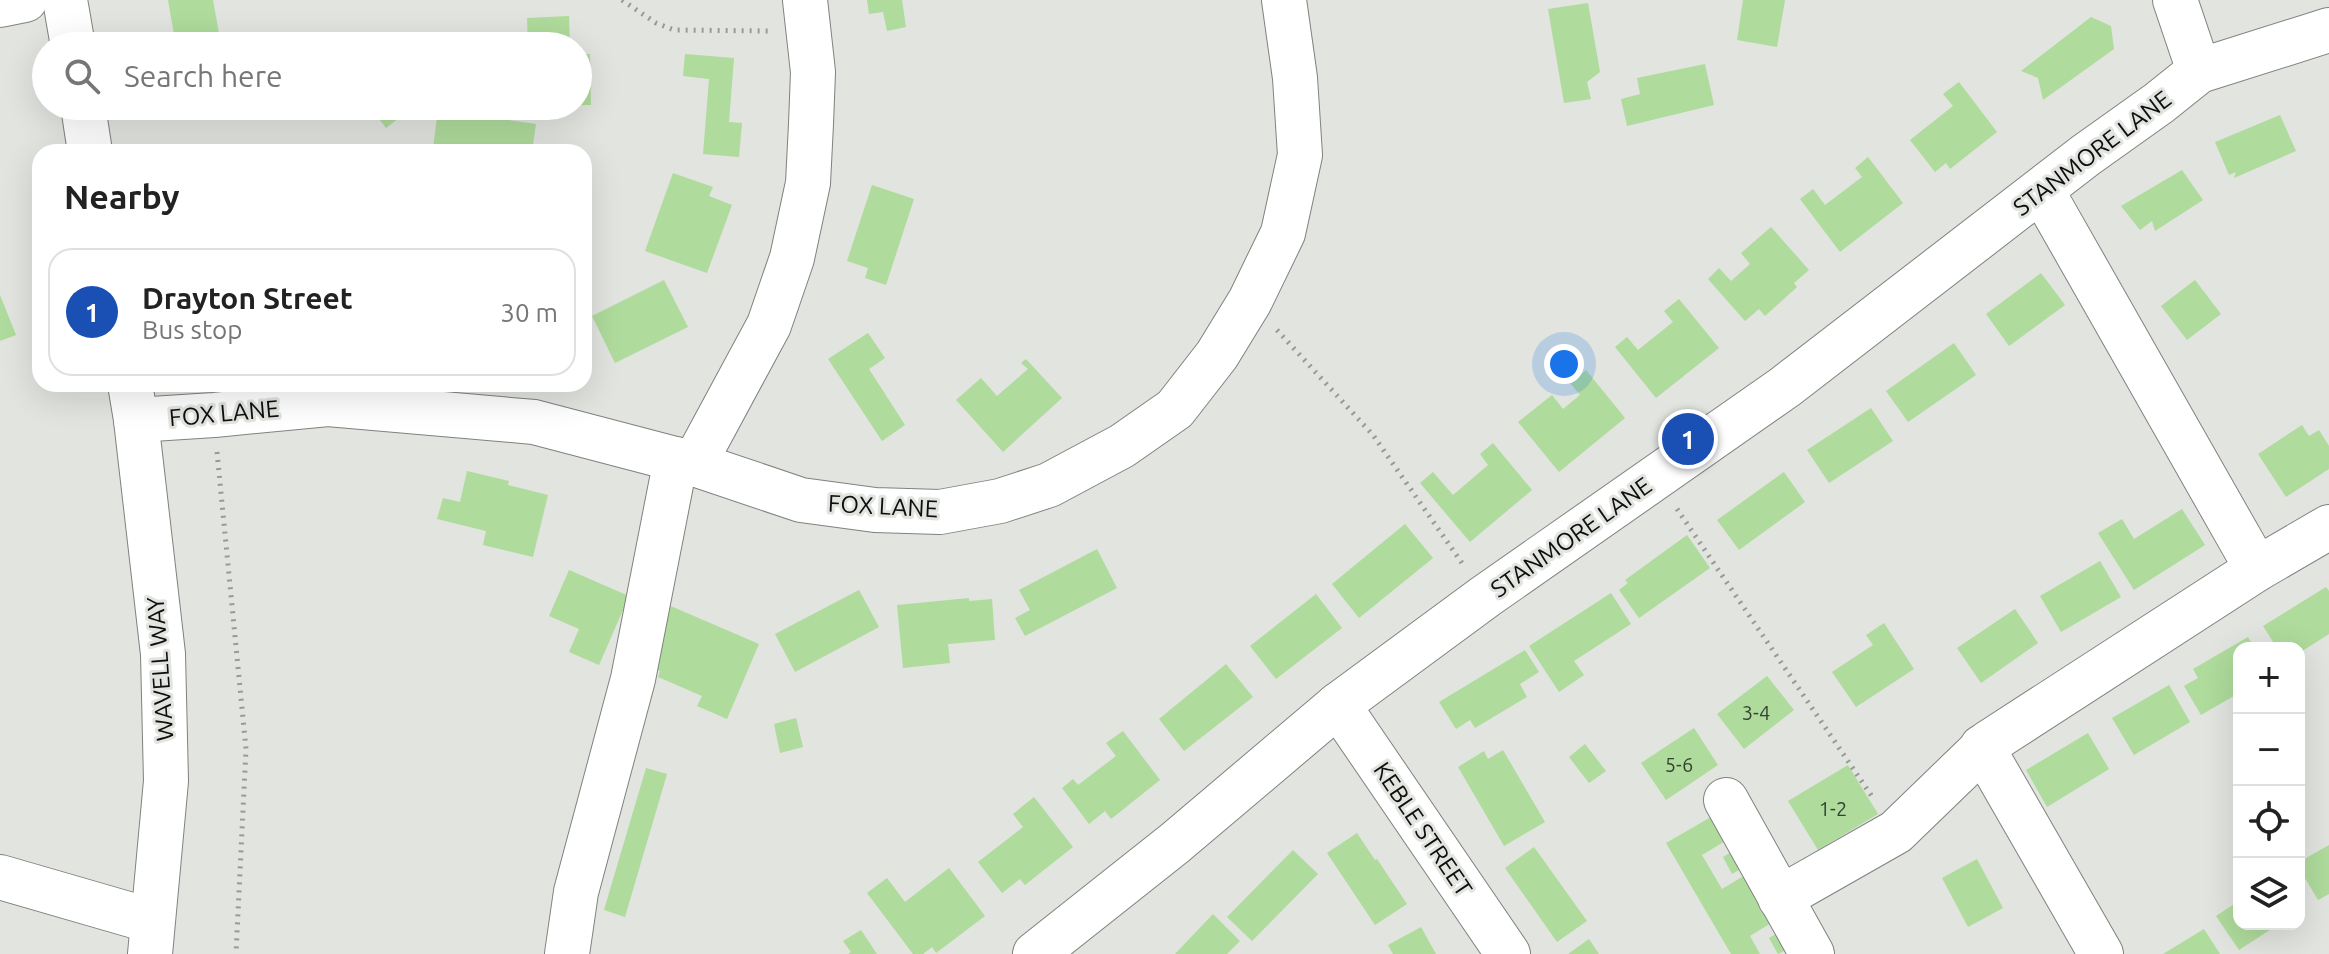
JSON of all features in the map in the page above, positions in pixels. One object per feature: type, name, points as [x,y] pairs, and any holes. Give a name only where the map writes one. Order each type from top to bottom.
[{"type":"street","points":[[0,5],[25,0]]},
{"type":"street","points":[[65,0],[71,32]]},
{"type":"street","name":"FOX LANE","points":[[133,402],[214,415],[328,404],[534,422],[685,462],[801,500],[875,510],[940,512],[1000,501],[1049,485],[1110,453],[1175,409],[1217,355],[1250,301],[1283,233],[1300,155],[1295,78],[1284,0]]},
{"type":"street","points":[[2175,0],[2199,71]]},
{"type":"street","points":[[567,954],[576,892],[633,679],[685,462],[769,325],[792,258],[808,183],[813,72],[807,16]]},
{"type":"street","name":"STANMORE LANE","points":[[1035,954],[1175,843],[1338,705],[1486,596],[1785,387],[2199,71],[2329,30]]},
{"type":"street","points":[[85,120],[89,144]]},
{"type":"street","points":[[2042,191],[2257,569]]},
{"type":"street","name":"WAVELL WAY","points":[[133,402],[163,654],[166,781],[151,938]]},
{"type":"street","points":[[1780,898],[1896,832],[1982,747],[2257,569],[2329,527]]},
{"type":"street","name":"KEBLE STREET","points":[[1338,705],[1508,954]]},
{"type":"street","points":[[1982,747],[2101,954]]},
{"type":"street","points":[[1726,800],[1812,954]]},
{"type":"street","points":[[0,877],[151,938]]},
{"type":"path","points":[[622,0],[656,23],[674,30],[807,16]]},
{"type":"path","points":[[1250,301],[1373,435],[1486,596]]},
{"type":"path","points":[[214,415],[246,749],[236,954]]},
{"type":"path","points":[[1656,478],[1896,832]]},
{"type":"building","points":[[168,0],[213,0],[219,32],[174,32]]},
{"type":"building","points":[[867,0],[902,0],[906,27],[887,31],[883,12],[869,14]]},
{"type":"building","points":[[1743,0],[1785,0],[1777,47],[1737,40]]},
{"type":"building","points":[[1588,3],[1600,72],[1587,82],[1591,99],[1564,103],[1548,9]]},
{"type":"building","points":[[569,16],[570,32],[528,32],[527,18]]},
{"type":"building","points":[[2091,17],[2111,26],[2114,49],[2043,100],[2038,78],[2021,71]]},
{"type":"building","points":[[685,54],[734,58],[729,122],[742,123],[739,157],[703,154],[709,79],[683,76]]},
{"type":"building","points":[[1705,64],[1714,105],[1627,126],[1621,99],[1640,94],[1637,78]]},
{"type":"building","points":[[1959,82],[1997,132],[1950,169],[1946,163],[1935,172],[1910,140],[1953,106],[1943,94]]},
{"type":"building","points":[[2280,115],[2296,151],[2234,178],[2236,172],[2229,175],[2215,142]]},
{"type":"building","points":[[380,120],[396,120],[386,128]]},
{"type":"building","points":[[437,120],[508,120],[536,124],[533,144],[434,144]]},
{"type":"building","points":[[1868,157],[1903,203],[1840,252],[1800,199],[1813,189],[1825,205],[1862,177],[1855,168]]},
{"type":"building","points":[[2182,170],[2203,200],[2155,231],[2152,221],[2140,230],[2121,206]]},
{"type":"building","points":[[673,173],[713,187],[709,196],[732,205],[707,273],[645,251]]},
{"type":"building","points":[[872,185],[914,199],[886,285],[865,278],[868,268],[847,261]]},
{"type":"building","points":[[1771,227],[1809,270],[1794,283],[1797,287],[1765,316],[1759,309],[1745,321],[1708,279],[1719,268],[1731,281],[1750,264],[1741,253]]},
{"type":"building","points":[[2041,273],[2065,305],[2009,346],[1986,314]]},
{"type":"building","points":[[664,280],[688,327],[615,363],[592,316]]},
{"type":"building","points":[[2195,280],[2221,314],[2187,340],[2161,306]]},
{"type":"building","points":[[0,295],[16,335],[0,341]]},
{"type":"building","points":[[1679,299],[1719,348],[1656,398],[1615,347],[1627,337],[1638,350],[1673,322],[1664,311]]},
{"type":"building","points":[[868,333],[885,358],[869,369],[905,425],[882,441],[828,359]]},
{"type":"building","points":[[1954,343],[1976,375],[1908,422],[1886,391]]},
{"type":"building","points":[[1026,359],[1062,398],[1003,452],[956,400],[981,378],[997,396],[1028,369],[1021,363]]},
{"type":"building","points":[[1586,370],[1625,418],[1559,472],[1518,422],[1552,395],[1563,409],[1580,395],[1570,383]]},
{"type":"building","points":[[1871,408],[1893,441],[1829,483],[1807,450]]},
{"type":"building","points":[[2302,425],[2309,436],[2319,430],[2329,446],[2329,469],[2286,497],[2258,454]]},
{"type":"building","points":[[1493,443],[1532,490],[1470,542],[1420,483],[1433,472],[1453,495],[1488,465],[1480,454]]},
{"type":"building","points":[[467,471],[548,495],[533,557],[483,545],[486,531],[437,519],[443,498],[460,502]]},
{"type":"building","points":[[1784,472],[1805,502],[1739,550],[1717,520]]},
{"type":"building","points":[[2182,509],[2205,545],[2134,590],[2098,533],[2122,519],[2134,539]]},
{"type":"building","points":[[1405,524],[1433,558],[1359,618],[1332,584]]},
{"type":"building","points":[[1687,535],[1710,568],[1639,618],[1619,590],[1628,583],[1625,580]]},
{"type":"building","points":[[1097,549],[1117,588],[1025,636],[1015,618],[1030,610],[1019,590]]},
{"type":"building","points":[[2100,561],[2121,597],[2061,632],[2040,596]]},
{"type":"building","points":[[569,570],[629,596],[599,665],[569,652],[579,629],[549,616]]},
{"type":"building","points":[[2326,587],[2329,591],[2329,634],[2305,649],[2305,642],[2273,642],[2263,626]]},
{"type":"building","points":[[859,590],[879,627],[795,672],[775,634]]},
{"type":"building","points":[[1611,593],[1631,624],[1574,661],[1584,675],[1559,692],[1529,646]]},
{"type":"building","points":[[1316,594],[1342,628],[1276,679],[1250,646]]},
{"type":"building","points":[[969,598],[969,601],[992,599],[995,640],[948,644],[950,663],[903,668],[897,605]]},
{"type":"building","points":[[666,604],[759,644],[727,719],[697,706],[702,696],[658,677],[660,671],[640,663]]},
{"type":"building","points":[[2015,609],[2038,643],[1981,683],[1957,648]]},
{"type":"building","points":[[1884,623],[1914,669],[1856,707],[1832,672],[1873,645],[1866,635]]},
{"type":"building","points":[[2233,646],[2233,696],[2201,715],[2184,686],[2198,678],[2193,669]]},
{"type":"building","points":[[1525,650],[1539,672],[1520,684],[1527,697],[1475,728],[1470,720],[1456,729],[1439,702]]},
{"type":"building","points":[[1226,664],[1253,697],[1184,751],[1159,719]]},
{"type":"building","points":[[1767,676],[1794,710],[1744,749],[1717,714]]},
{"type":"building","points":[[2169,685],[2190,722],[2134,755],[2112,718]]},
{"type":"building","points":[[796,718],[803,747],[780,753],[774,724]]},
{"type":"building","points":[[1694,728],[1718,765],[1666,800],[1641,763]]},
{"type":"building","points":[[1123,731],[1160,780],[1111,819],[1105,811],[1089,824],[1062,788],[1073,779],[1078,785],[1116,756],[1106,743]]},
{"type":"building","points":[[2088,733],[2109,769],[2047,807],[2026,770]]},
{"type":"building","points":[[1585,744],[1606,771],[1589,783],[1569,757]]},
{"type":"building","points":[[1503,750],[1545,822],[1504,846],[1458,767],[1484,751],[1488,759]]},
{"type":"building","points":[[1848,765],[1878,814],[1818,850],[1788,801]]},
{"type":"building","points":[[646,768],[667,774],[625,917],[604,910]]},
{"type":"building","points":[[1034,797],[1073,847],[1025,885],[1020,879],[1002,893],[978,862],[1023,827],[1013,814]]},
{"type":"building","points":[[1723,810],[1737,834],[1702,855],[1722,889],[1757,868],[1784,915],[1750,936],[1760,954],[1731,954],[1666,843]]},
{"type":"building","points":[[1357,833],[1407,904],[1375,925],[1327,853]]},
{"type":"building","points":[[2329,845],[2329,894],[2318,900],[2305,878],[2305,859]]},
{"type":"building","points":[[1534,847],[1587,921],[1557,942],[1505,868]]},
{"type":"building","points":[[1738,848],[1748,865],[1732,874],[1723,857]]},
{"type":"building","points":[[1293,850],[1318,874],[1252,941],[1227,917]]},
{"type":"building","points":[[1977,859],[2003,908],[1968,927],[1942,878]]},
{"type":"building","points":[[949,868],[985,916],[936,953],[932,947],[923,954],[913,954],[867,893],[887,878],[905,902]]},
{"type":"building","points":[[2233,905],[2233,930],[2270,930],[2239,950],[2216,916]]},
{"type":"building","points":[[1213,914],[1240,941],[1227,954],[1175,954]]},
{"type":"building","points":[[1421,927],[1436,954],[1393,954],[1388,945]]},
{"type":"building","points":[[1785,929],[1794,946],[1778,954],[1769,938]]},
{"type":"building","points":[[2204,929],[2220,954],[2163,954]]},
{"type":"building","points":[[861,930],[877,954],[848,954],[851,952],[843,941]]},
{"type":"building","points":[[1589,939],[1599,954],[1568,954]]},
{"type":"place","name":"Drayton Street","points":[[1688,439]]}]
